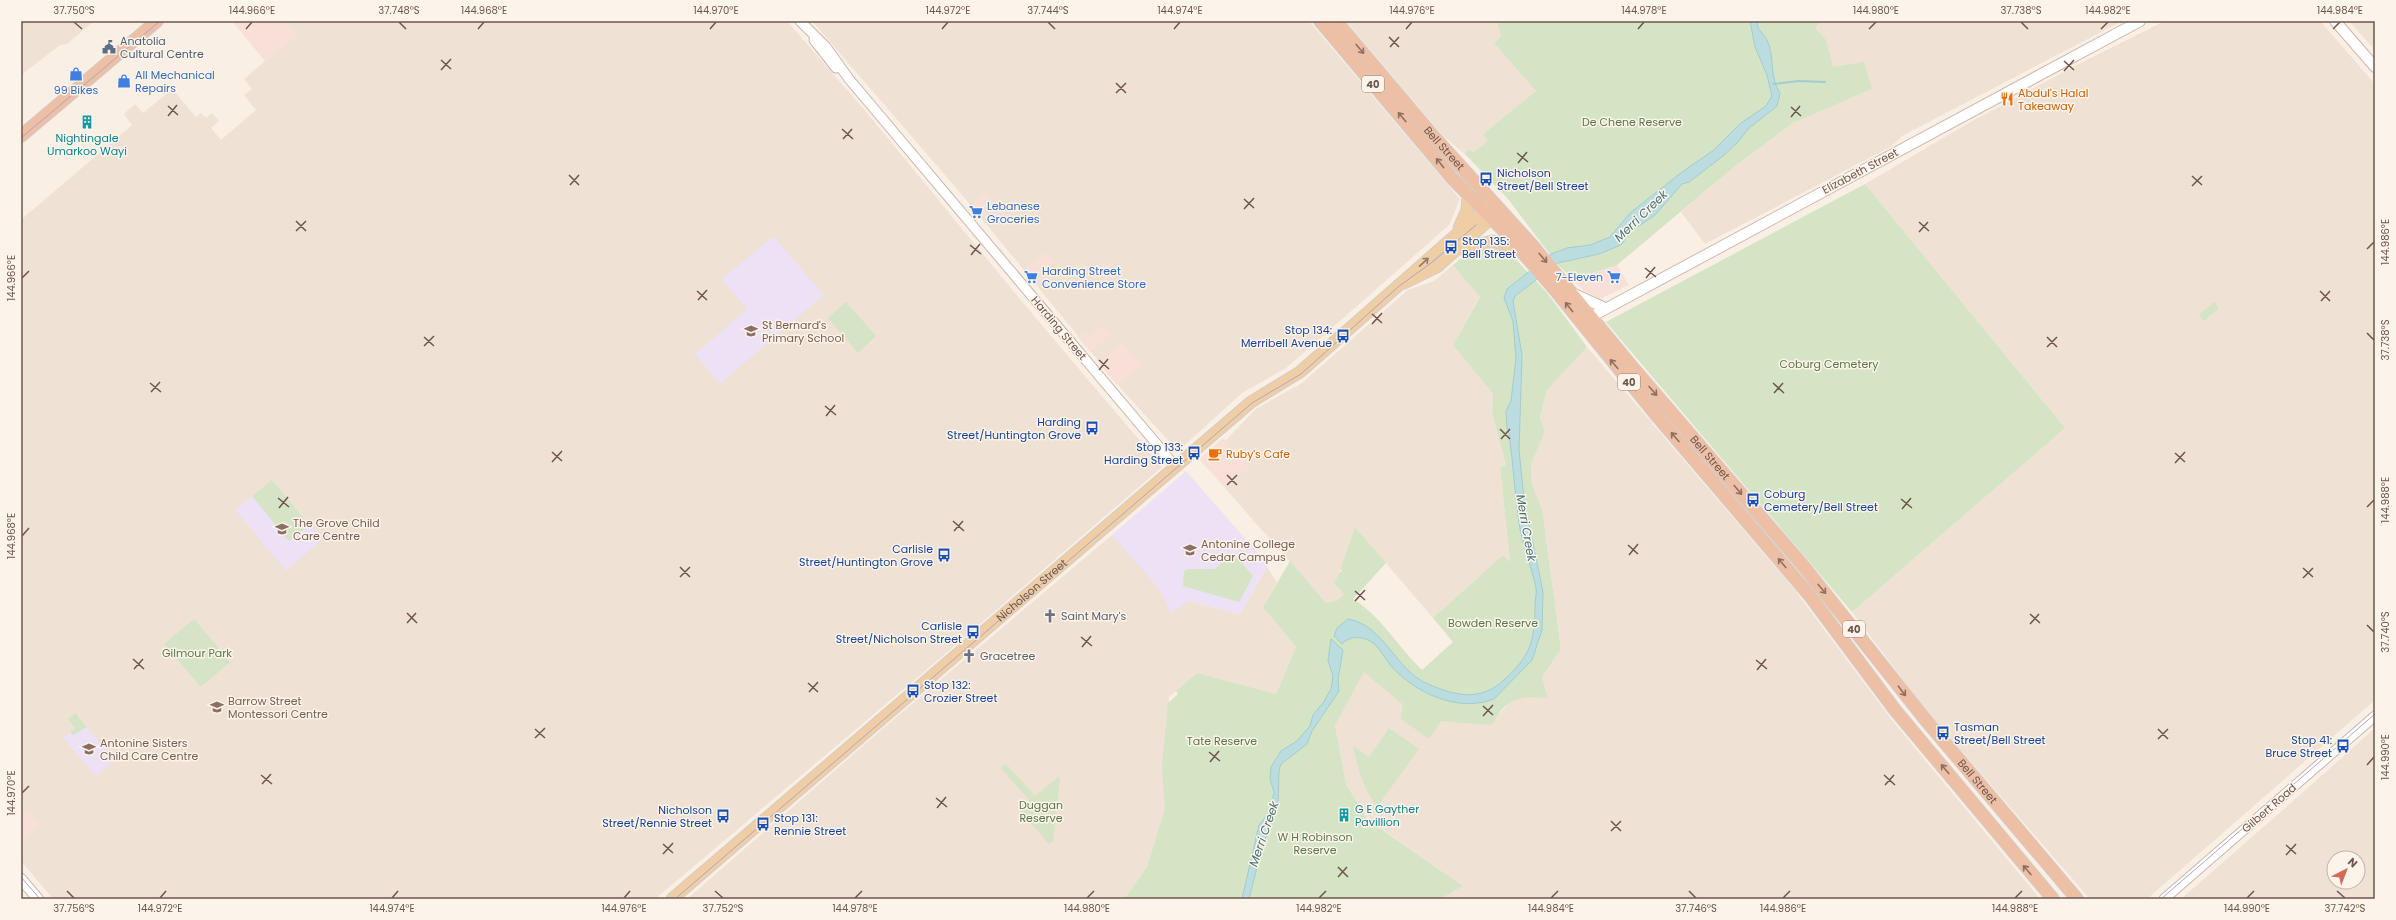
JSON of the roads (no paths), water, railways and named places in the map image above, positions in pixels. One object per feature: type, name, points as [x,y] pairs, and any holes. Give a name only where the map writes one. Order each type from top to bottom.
[{"type":"highway","points":[[21,136],[157,21]]},
{"type":"highway","name":"Bell Street","points":[[1320,21],[1468,196],[1526,249],[1550,275],[1810,596],[1859,664],[1895,710],[2053,899]]},
{"type":"highway","name":"Bell Street","points":[[1336,21],[1408,107],[1497,206],[1526,249]]},
{"type":"highway","points":[[1452,178],[1463,168]]},
{"type":"highway","name":"Bell Street","points":[[1550,275],[1571,292],[1586,320],[1810,574],[1924,718],[2077,899]]},
{"type":"highway","points":[[1859,664],[1870,648]]},
{"type":"main road","name":"Elizabeth Street","points":[[1586,320],[1604,308],[2140,21]]},
{"type":"main road","points":[[2335,21],[2375,67]]},
{"type":"main road","points":[[1457,232],[1467,210],[1468,196]]},
{"type":"main road","name":"Nicholson Street","points":[[672,899],[1251,402],[1300,372],[1457,232],[1487,214],[1497,206]]},
{"type":"main road","name":"Nicholson Street","points":[[1395,288],[1432,270],[1458,250],[1487,214]]},
{"type":"main road","points":[[1458,250],[1492,241],[1526,249]]},
{"type":"main road","points":[[1571,292],[1604,308]]},
{"type":"main road","points":[[21,879],[38,899]]},
{"type":"street","name":"Harding Street","points":[[800,21],[831,52],[849,79],[1176,467]]},
{"type":"street","name":"Gilbert Road","points":[[2164,899],[2375,716]]},
{"type":"water","name":"Merri Creek","points":[[1750,21],[1757,21],[1760,31],[1767,40],[1771,53],[1774,80],[1780,93],[1777,106],[1748,129],[1738,142],[1723,156],[1689,182],[1682,184],[1655,215],[1630,232],[1621,245],[1599,254],[1558,263],[1515,296],[1513,301],[1522,355],[1519,450],[1524,499],[1543,592],[1542,630],[1532,660],[1494,699],[1480,703],[1466,704],[1438,698],[1425,692],[1413,685],[1392,667],[1376,646],[1370,641],[1363,638],[1352,638],[1348,639],[1342,644],[1334,636],[1337,628],[1348,619],[1360,623],[1381,639],[1407,669],[1417,678],[1448,692],[1458,694],[1477,694],[1486,692],[1495,687],[1513,671],[1525,656],[1532,639],[1534,629],[1536,590],[1520,531],[1509,433],[1507,428],[1506,411],[1511,401],[1516,358],[1513,321],[1504,298],[1507,289],[1551,254],[1567,248],[1590,245],[1610,237],[1630,213],[1682,172],[1714,150],[1741,123],[1766,106],[1772,96],[1767,75],[1755,47]]},
{"type":"water","name":"Merri Creek","points":[[1331,639],[1343,650],[1338,679],[1339,691],[1312,731],[1307,744],[1281,764],[1279,770],[1278,806],[1263,844],[1249,899],[1242,899],[1259,825],[1268,814],[1272,802],[1274,792],[1270,779],[1271,767],[1281,751],[1297,741],[1310,726],[1313,715],[1323,703],[1331,689],[1333,676],[1328,660]]},
{"type":"waterway","points":[[1773,84],[1799,81],[1825,82]]},
{"type":"tram line","points":[[21,138],[160,21]]},
{"type":"tram line","points":[[675,899],[1252,403],[1301,374],[1398,287],[1431,263],[1476,225]]},
{"type":"tram line","points":[[2161,899],[2375,714]]},
{"type":"tram line","points":[[21,877],[40,899]]},
{"type":"place","name":"Anatolia Cultural Centre","points":[[109,47]]},
{"type":"place","name":"99 Bikes","points":[[76,74]]},
{"type":"place","name":"All Mechanical Repairs","points":[[124,81]]},
{"type":"place","name":"Abdul's Halal Takeaway","points":[[2007,99]]},
{"type":"place","name":"Nightingale Umarkoo Wayi","points":[[87,122]]},
{"type":"place","name":"Nicholson Street/Bell Street","points":[[1486,179]]},
{"type":"place","name":"Lebanese Groceries","points":[[976,212]]},
{"type":"place","name":"Stop 135: Bell Street","points":[[1451,247]]},
{"type":"place","name":"Harding Street Convenience Store","points":[[1031,277]]},
{"type":"place","name":"7-Eleven","points":[[1614,277]]},
{"type":"place","name":"St Bernard's Primary School","points":[[751,331]]},
{"type":"place","name":"Stop 134: Merribell Avenue","points":[[1343,336]]},
{"type":"place","name":"Harding Street/Huntington Grove","points":[[1092,428]]},
{"type":"place","name":"Stop 133: Harding Street","points":[[1194,453]]},
{"type":"place","name":"Ruby's Cafe","points":[[1215,454]]},
{"type":"place","name":"Coburg Cemetery/Bell Street","points":[[1753,500]]},
{"type":"place","name":"The Grove Child Care Centre","points":[[282,529]]},
{"type":"place","name":"Antonine College Cedar Campus","points":[[1190,550]]},
{"type":"place","name":"Carlisle Street/Huntington Grove","points":[[944,555]]},
{"type":"place","name":"Saint Mary's","points":[[1050,616]]},
{"type":"place","name":"Carlisle Street/Nicholson Street","points":[[973,632]]},
{"type":"place","name":"Gracetree","points":[[969,656]]},
{"type":"place","name":"Stop 132: Crozier Street","points":[[913,691]]},
{"type":"place","name":"Barrow Street Montessori Centre","points":[[217,707]]},
{"type":"place","name":"Tasman Street/Bell Street","points":[[1943,733]]},
{"type":"place","name":"Stop 41: Bruce Street","points":[[2343,746]]},
{"type":"place","name":"Antonine Sisters Child Care Centre","points":[[89,749]]},
{"type":"place","name":"G E Gayther Pavillion","points":[[1344,815]]},
{"type":"place","name":"Nicholson Street/Rennie Street","points":[[723,816]]},
{"type":"place","name":"Stop 131: Rennie Street","points":[[763,824]]},
{"type":"park label","name":"De Chene Reserve","points":[[1632,122]]},
{"type":"park label","name":"Coburg Cemetery","points":[[1829,364]]},
{"type":"park label","name":"Bowden Reserve","points":[[1493,623]]},
{"type":"park label","name":"Gilmour Park","points":[[197,653]]},
{"type":"park label","name":"Tate Reserve","points":[[1222,741]]},
{"type":"park label","name":"Duggan Reserve","points":[[1041,811]]},
{"type":"park label","name":"W H Robinson Reserve","points":[[1315,843]]}]
